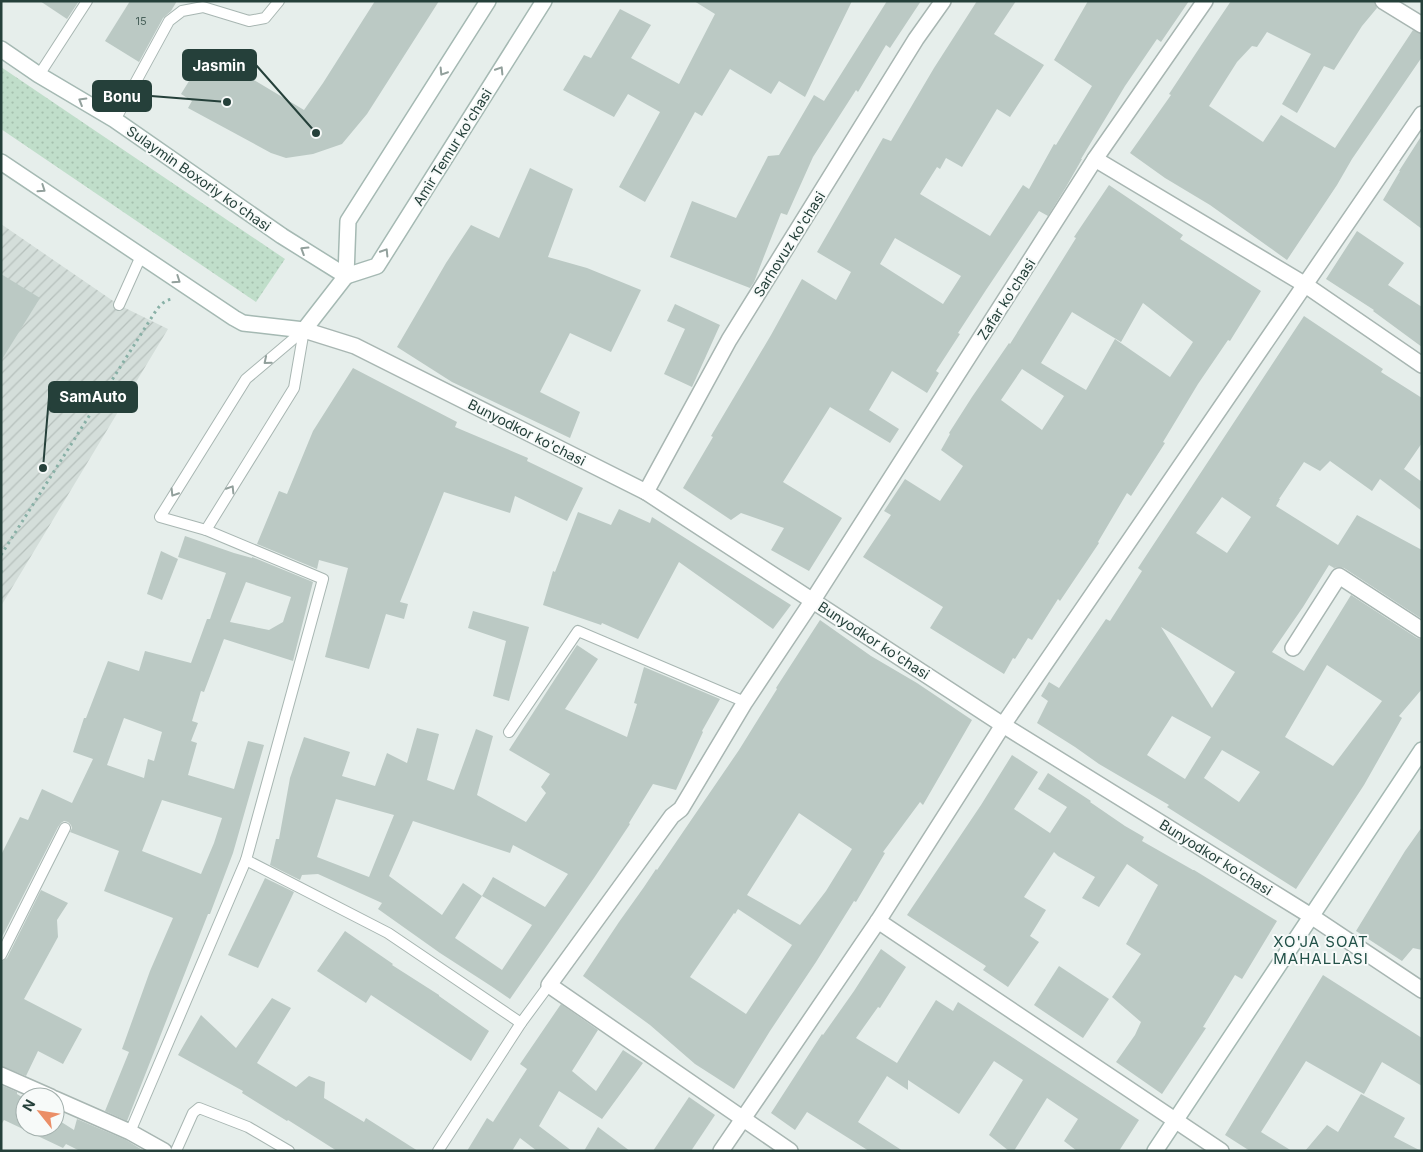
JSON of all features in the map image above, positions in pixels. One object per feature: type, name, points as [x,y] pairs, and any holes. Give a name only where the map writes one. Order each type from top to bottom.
[{"type":"street","points":[[1,162],[243,323],[304,330],[346,276],[348,221],[488,1]]},
{"type":"street","name":"Amir Temur ko'chasi","points":[[346,276],[377,266],[544,1]]},
{"type":"street","name":"Sarhovuz ko'chasi","points":[[646,492],[729,340],[916,39],[943,1]]},
{"type":"street","name":"Zafar ko'chasi","points":[[549,985],[672,816],[681,809],[745,702],[1095,159],[1205,1]]},
{"type":"street","points":[[1383,1],[1422,25]]},
{"type":"street","name":"Sulaymin Boxoriy ko'chasi","points":[[1,49],[115,120],[282,236],[346,276]]},
{"type":"street","points":[[721,1151],[878,920],[1003,724],[1422,114]]},
{"type":"street","points":[[1095,159],[1304,284],[1422,365]]},
{"type":"street","name":"Bunyodkor ko'chasi","points":[[304,330],[355,346],[646,492],[1003,724],[1311,916],[1422,990]]},
{"type":"street","points":[[1293,648],[1339,576],[1422,630]]},
{"type":"street","points":[[1155,1151],[1422,750]]},
{"type":"street","points":[[878,920],[1222,1151]]},
{"type":"street","points":[[549,985],[790,1151]]},
{"type":"street","points":[[1,1076],[27,1087]]},
{"type":"street","points":[[65,1103],[130,1132],[164,1151]]},
{"type":"lane","points":[[39,74],[87,1]]},
{"type":"lane","points":[[115,120],[169,21],[182,11],[203,7],[250,21],[265,18],[279,1]]},
{"type":"lane","points":[[119,304],[141,256]]},
{"type":"lane","points":[[130,1132],[246,860],[323,579],[206,530],[160,517],[246,380],[304,330]]},
{"type":"lane","points":[[206,530],[294,388],[304,330]]},
{"type":"lane","points":[[509,732],[578,631],[745,702]]},
{"type":"lane","points":[[1,955],[65,828]]},
{"type":"lane","points":[[246,860],[388,933],[522,1023]]},
{"type":"lane","points":[[438,1151],[549,985]]},
{"type":"lane","points":[[176,1151],[193,1113],[199,1108],[248,1126],[290,1151]]},
{"type":"path","points":[[1,556],[161,304],[169,299],[180,300]]},
{"type":"shaded area","points":[[1,224],[119,305],[168,329],[1,606]]},
{"type":"green space","points":[[1,67],[285,259],[256,302],[1,129]]},
{"type":"building","points":[[40,1],[79,1],[67,19]]},
{"type":"building","points":[[130,1],[177,1],[171,11],[163,18],[139,62],[105,41]]},
{"type":"building","points":[[375,1],[439,1],[367,114],[342,144],[313,154],[286,158],[271,153],[188,108],[192,101],[181,94],[207,52],[304,110]]},
{"type":"building","points":[[694,1],[852,1],[805,97],[779,81],[771,94],[730,69],[702,116],[695,112],[645,202],[619,187],[660,112],[628,94],[614,117],[563,90],[584,55],[591,58],[620,9],[651,25],[631,58],[679,84],[715,14]]},
{"type":"building","points":[[887,1],[921,1],[890,48],[886,45],[858,92],[856,90],[813,157],[787,215],[781,213],[750,288],[670,257],[692,201],[736,218],[768,156],[779,155],[814,95],[824,101]]},
{"type":"building","points":[[977,1],[1016,1],[994,34],[1044,65],[1010,117],[997,109],[962,167],[946,158],[940,169],[937,167],[920,194],[990,236],[1023,185],[1029,189],[1054,144],[1056,145],[1092,86],[1054,60],[1088,1],[1189,1],[1161,42],[1157,39],[1125,86],[1048,216],[1039,211],[986,290],[936,371],[939,373],[927,393],[892,371],[869,410],[899,429],[890,443],[830,407],[783,482],[842,518],[809,571],[771,550],[784,528],[741,513],[731,520],[683,488],[802,279],[836,300],[851,272],[817,252],[883,138],[891,141],[934,68]],"holes":[[[895,238],[961,276],[943,304],[880,264]]]},
{"type":"building","points":[[1231,1],[1374,1],[1377,8],[1362,26],[1334,70],[1324,66],[1297,113],[1282,104],[1311,54],[1267,32],[1257,47],[1252,46],[1237,62],[1209,106],[1263,142],[1281,115],[1335,148],[1413,30],[1422,34],[1422,57],[1352,159],[1287,260],[1210,205],[1165,178],[1130,153],[1171,95],[1169,94]]},
{"type":"building","points":[[1422,135],[1422,229],[1383,200]]},
{"type":"building","points":[[530,168],[573,189],[548,257],[587,268],[641,290],[611,352],[570,333],[540,392],[580,412],[570,438],[452,382],[397,347],[446,263],[471,225],[499,238]]},
{"type":"building","points":[[1109,185],[1183,235],[1180,239],[1261,291],[1230,341],[1228,340],[1198,384],[1163,442],[1165,443],[1131,496],[1127,493],[1099,543],[1060,601],[1058,599],[1032,640],[1028,638],[1004,674],[930,628],[943,607],[863,557],[891,515],[884,511],[905,479],[940,501],[963,466],[941,450],[949,433],[1010,344],[1076,238],[1074,237]],"holes":[[[1143,303],[1193,342],[1170,377],[1115,339],[1086,390],[1041,363],[1072,312],[1121,342]],[[1022,369],[1064,396],[1042,430],[1001,400]]]},
{"type":"building","points":[[1357,231],[1404,263],[1388,285],[1422,307],[1422,347],[1374,310],[1326,279]]},
{"type":"building","points":[[1,274],[40,298],[1,361]]},
{"type":"building","points":[[675,304],[720,325],[692,387],[664,374],[685,329],[667,321]]},
{"type":"building","points":[[1304,316],[1383,369],[1381,372],[1422,398],[1422,443],[1404,469],[1422,482],[1422,511],[1380,479],[1372,491],[1330,461],[1320,471],[1304,462],[1276,506],[1338,545],[1357,515],[1422,550],[1422,619],[1344,568],[1334,568],[1329,565],[1272,652],[1304,671],[1351,595],[1417,638],[1422,639],[1422,689],[1399,716],[1402,718],[1364,785],[1296,889],[1167,807],[1169,805],[1099,764],[1037,723],[1048,701],[1041,696],[1049,682],[1059,688],[1106,619],[1110,621],[1142,571],[1138,568]],"holes":[[[1222,497],[1251,517],[1227,553],[1196,533]],[[1161,627],[1235,672],[1212,708]],[[1327,665],[1382,701],[1333,766],[1285,737]],[[1172,716],[1211,737],[1185,779],[1147,755]],[[1222,750],[1260,772],[1239,802],[1204,778]]]},
{"type":"building","points":[[353,368],[457,422],[455,427],[528,458],[527,461],[583,488],[567,521],[515,496],[510,513],[444,492],[400,602],[408,604],[404,619],[386,614],[369,669],[325,657],[348,568],[319,560],[317,569],[257,544],[279,491],[287,494],[313,431]]},
{"type":"building","points":[[619,509],[650,523],[652,517],[791,605],[773,629],[679,562],[638,639],[602,623],[601,625],[543,605],[553,571],[555,572],[578,512],[611,525]]},
{"type":"building","points":[[185,536],[234,553],[252,557],[313,582],[293,661],[224,639],[204,692],[201,691],[192,721],[198,723],[191,741],[197,743],[188,775],[234,789],[248,741],[264,745],[233,853],[127,1121],[105,1111],[129,1052],[122,1049],[150,971],[173,918],[104,891],[119,851],[70,832],[71,825],[64,821],[58,827],[1,939],[1,855],[20,817],[28,820],[42,789],[72,803],[93,759],[73,752],[84,718],[86,718],[108,661],[139,671],[145,651],[191,663],[207,619],[210,619],[226,573],[178,557]],"holes":[[[246,582],[291,597],[283,622],[269,630],[230,622]],[[124,718],[162,732],[154,761],[148,759],[144,778],[107,765]],[[162,800],[222,818],[201,874],[142,851]]]},
{"type":"building","points":[[161,551],[178,559],[162,600],[147,594]]},
{"type":"building","points":[[473,611],[529,627],[509,701],[493,696],[506,641],[468,628]]},
{"type":"building","points":[[820,620],[871,656],[917,683],[972,720],[923,805],[920,802],[883,852],[885,853],[856,902],[854,901],[734,1089],[695,1064],[650,1025],[583,976],[739,750]],"holes":[[[799,813],[852,849],[826,891],[800,925],[747,895]],[[738,909],[792,945],[746,1014],[690,977]]]},
{"type":"building","points":[[577,645],[598,659],[565,709],[627,737],[637,704],[634,703],[644,667],[720,699],[702,731],[676,790],[653,784],[630,824],[510,999],[378,909],[382,903],[318,874],[302,875],[300,880],[270,865],[276,839],[279,839],[290,778],[304,737],[350,752],[342,776],[375,786],[387,753],[407,763],[417,728],[439,734],[427,780],[454,790],[476,729],[493,736],[477,795],[526,822],[546,793],[541,787],[550,774],[509,750]],"holes":[[[336,799],[394,815],[369,877],[317,857]],[[413,821],[510,853],[513,845],[568,874],[545,907],[493,877],[482,896],[463,883],[442,915],[389,876]],[[482,896],[532,925],[502,970],[455,938]]]},
{"type":"building","points":[[1012,755],[1038,772],[1014,809],[1050,833],[1067,807],[1038,789],[1048,773],[1144,837],[1142,841],[1194,870],[1277,921],[1242,979],[1235,975],[1203,1027],[1206,1028],[1162,1094],[1116,1062],[1135,1035],[1141,1022],[1112,997],[1141,954],[1126,944],[1158,885],[1127,864],[1099,907],[1082,898],[1095,877],[1054,852],[1024,897],[1046,910],[1030,936],[1039,942],[1008,987],[983,970],[986,966],[907,915],[981,805]]},
{"type":"building","points":[[1422,827],[1422,950],[1413,948],[1402,961],[1356,931]]},
{"type":"building","points":[[265,878],[294,892],[258,968],[228,955]]},
{"type":"building","points":[[41,890],[68,903],[57,920],[58,937],[24,999],[82,1029],[63,1064],[38,1051],[26,1076],[1,1066],[1,962],[7,958]]},
{"type":"building","points":[[345,931],[489,1031],[471,1061],[371,995],[366,1003],[317,971]]},
{"type":"building","points":[[881,949],[906,967],[880,1008],[878,1007],[856,1038],[897,1063],[936,1000],[953,1011],[958,1002],[1139,1120],[1119,1151],[1077,1151],[1064,1141],[1078,1119],[1047,1098],[1014,1151],[1009,1151],[989,1135],[1023,1080],[994,1061],[959,1114],[908,1080],[908,1090],[887,1076],[858,1122],[903,1151],[869,1151],[807,1112],[795,1130],[771,1113],[822,1034],[854,991]]},
{"type":"building","points":[[1059,966],[1109,999],[1083,1038],[1034,1005]]},
{"type":"building","points":[[1323,975],[1422,1038],[1422,1086],[1382,1062],[1364,1094],[1306,1061],[1261,1132],[1292,1151],[1250,1151],[1225,1135]]},
{"type":"building","points":[[272,998],[291,1008],[257,1063],[296,1087],[309,1076],[325,1082],[324,1098],[364,1122],[366,1118],[418,1151],[337,1151],[242,1093],[243,1091],[178,1055],[201,1015],[236,1048]]},
{"type":"building","points":[[561,1004],[598,1030],[572,1071],[596,1091],[623,1050],[643,1063],[602,1119],[559,1091],[539,1126],[572,1151],[537,1151],[520,1138],[512,1151],[467,1151],[487,1118],[493,1122],[527,1069],[520,1064]]},
{"type":"building","points":[[1,1085],[15,1091],[15,1125],[4,1120],[1,1125]]},
{"type":"building","points":[[1361,1094],[1405,1118],[1394,1137],[1421,1151],[1305,1151],[1327,1125],[1338,1132]]},
{"type":"building","points":[[689,1097],[715,1115],[691,1151],[653,1151]]},
{"type":"building","points":[[77,1119],[126,1140],[144,1151],[80,1151],[66,1144],[63,1148],[40,1137],[65,1137],[65,1124],[74,1130]]},
{"type":"building","points":[[598,1127],[630,1151],[584,1151]]},
{"type":"place","name":"Bonu","points":[[227,102]]},
{"type":"place","name":"Jasmin","points":[[316,133]]},
{"type":"place","name":"SamAuto","points":[[43,468]]},
{"type":"district","name":"XO'JA SOAT MAHALLASI","points":[[1321,950]]}]
